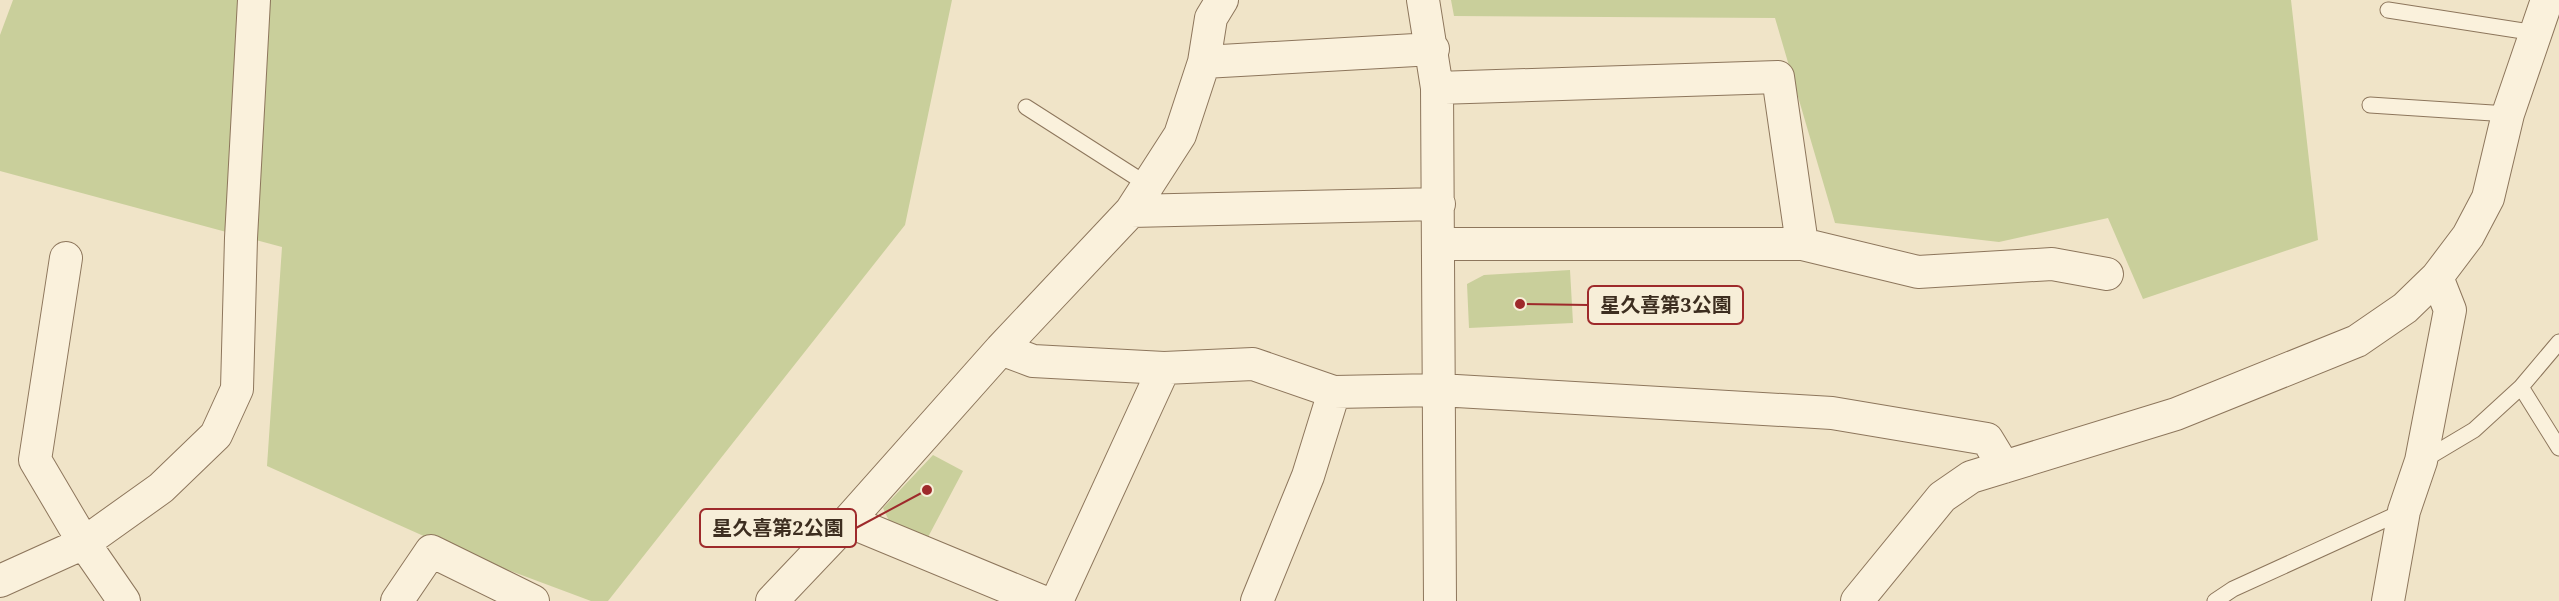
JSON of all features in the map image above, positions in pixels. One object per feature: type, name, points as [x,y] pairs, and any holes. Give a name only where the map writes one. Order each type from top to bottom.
[{"type":"street","points":[[0,582],[84,543],[161,488],[216,435],[237,389],[241,238],[254,0]]},
{"type":"street","points":[[772,601],[848,521],[1001,349],[1131,212],[1180,135],[1204,62],[1211,18],[1222,0]]},
{"type":"street","points":[[1423,0],[1433,49],[1437,87],[1440,601]]},
{"type":"street","points":[[1857,601],[1942,497],[1971,477],[2176,414],[2357,341],[2405,308],[2437,277],[2468,236],[2488,198],[2508,114],[2547,0]]},
{"type":"street","points":[[1204,62],[1433,49]]},
{"type":"street","points":[[1437,87],[1778,77],[1802,244]]},
{"type":"street","points":[[1131,212],[1439,204]]},
{"type":"street","points":[[1439,244],[1802,244],[1918,272],[2052,264],[2107,274]]},
{"type":"street","points":[[66,258],[35,460],[84,543],[124,601]]},
{"type":"street","points":[[2388,601],[2404,511],[2421,461],[2450,310],[2437,277]]},
{"type":"street","points":[[1001,349],[1033,361],[1164,368],[1253,364],[1334,392],[1439,390],[1832,412],[1987,439],[2004,467]]},
{"type":"street","points":[[1057,601],[1164,368]]},
{"type":"street","points":[[1257,601],[1308,476],[1334,392]]},
{"type":"street","points":[[848,521],[1041,601]]},
{"type":"street","points":[[397,601],[431,552],[533,601]]},
{"type":"lane","points":[[2388,10],[2536,33]]},
{"type":"lane","points":[[2370,105],[2508,114]]},
{"type":"lane","points":[[1026,107],[1148,185]]},
{"type":"lane","points":[[2421,461],[2474,430],[2521,387],[2559,342]]},
{"type":"lane","points":[[2521,387],[2559,448]]},
{"type":"lane","points":[[2215,601],[2233,589],[2404,511]]},
{"type":"green space","points":[[13,0],[952,0],[905,225],[608,601],[591,601],[455,550],[267,466],[282,247],[0,171],[0,35]]},
{"type":"green space","points":[[1451,0],[2291,0],[2318,240],[2143,299],[2108,218],[1999,242],[1835,223],[1775,18],[1454,16]]},
{"type":"green space","points":[[1570,270],[1573,323],[1469,328],[1467,284],[1484,275]]},
{"type":"green space","points":[[933,455],[963,471],[927,539],[890,523],[883,508]]},
{"type":"place","name":"星久喜第3公園","points":[[1520,304]]},
{"type":"place","name":"星久喜第2公園","points":[[927,490]]}]
